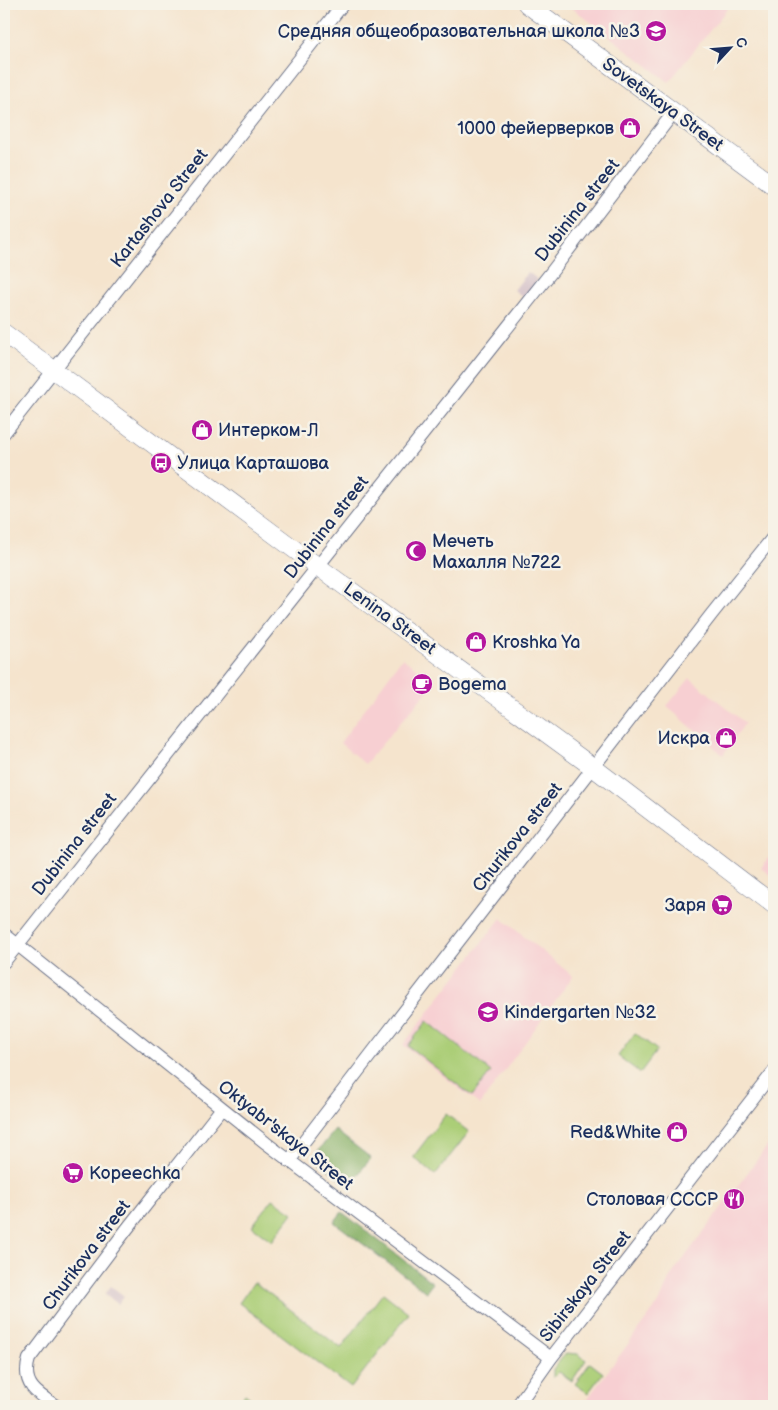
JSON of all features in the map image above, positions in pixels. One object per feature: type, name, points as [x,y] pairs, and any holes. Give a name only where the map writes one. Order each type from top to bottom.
[{"type":"street","name":"Kartashova Street","points":[[4,433],[343,4]]},
{"type":"street","name":"Sovetskaya Street","points":[[527,4],[774,186]]},
{"type":"street","name":"Dubinina street","points":[[4,962],[553,270],[674,112]]},
{"type":"street","name":"Lenina Street","points":[[4,333],[594,768],[774,905]]},
{"type":"street","name":"Churikova street","points":[[289,1161],[711,614],[774,536]]},
{"type":"street","name":"Oktyabr'skaya Street","points":[[4,934],[289,1161],[551,1358]]},
{"type":"street","name":"Sibirskaya Street","points":[[517,1406],[551,1358],[774,1071]]},
{"type":"street","name":"Churikova street","points":[[56,1406],[42,1397],[27,1380],[26,1368],[29,1359],[127,1229],[222,1108]]},
{"type":"shaded area","name":"Средняя общеобразовательная школа №3","points":[[567,4],[731,4],[669,82]]},
{"type":"shaded area","points":[[528,272],[538,280],[524,298],[514,290]]},
{"type":"shaded area","points":[[402,658],[435,682],[365,764],[340,743]]},
{"type":"shaded area","points":[[690,678],[745,723],[723,755],[667,706]]},
{"type":"shaded area","points":[[774,850],[774,878],[761,868]]},
{"type":"shaded area","name":"Kindergarten №32","points":[[501,918],[573,976],[480,1105],[403,1045]]},
{"type":"shaded area","points":[[774,1137],[774,1406],[582,1406],[660,1301],[670,1277]]},
{"type":"shaded area","points":[[111,1286],[124,1296],[118,1304],[105,1294]]},
{"type":"green space","points":[[427,1021],[491,1072],[472,1096],[408,1046]]},
{"type":"green space","points":[[635,1033],[657,1050],[640,1073],[618,1056]]},
{"type":"green space","points":[[446,1114],[469,1132],[435,1175],[413,1157]]},
{"type":"green space","points":[[335,1130],[371,1158],[349,1186],[313,1157]]},
{"type":"green space","points":[[273,1199],[293,1213],[272,1241],[252,1226]]},
{"type":"green space","points":[[342,1212],[433,1283],[426,1292],[334,1222]]},
{"type":"green space","points":[[254,1282],[341,1348],[383,1293],[409,1313],[351,1388],[239,1303]]},
{"type":"green space","points":[[566,1353],[578,1354],[586,1360],[572,1381],[559,1372],[553,1378],[553,1369]]},
{"type":"green space","points":[[590,1363],[603,1373],[588,1393],[575,1384]]},
{"type":"green space","points":[[245,1394],[261,1406],[235,1406]]},
{"type":"place","name":"Средняя общеобразовательная школа №3","points":[[656,31]]},
{"type":"place","name":"1000 фейерверков","points":[[630,128]]},
{"type":"place","name":"Интерком-Л","points":[[202,430]]},
{"type":"place","name":"Улица Карташова","points":[[161,463]]},
{"type":"place","name":"Мечеть Махалля №722","points":[[416,551]]},
{"type":"place","name":"Kroshka Ya","points":[[476,642]]},
{"type":"place","name":"Bogema","points":[[422,684]]},
{"type":"place","name":"Искра","points":[[726,738]]},
{"type":"place","name":"Заря","points":[[722,905]]},
{"type":"place","name":"Kindergarten №32","points":[[488,1012]]},
{"type":"place","name":"Red&White","points":[[677,1132]]},
{"type":"place","name":"Kopeechka","points":[[73,1173]]},
{"type":"place","name":"Столовая СССР","points":[[734,1199]]}]
